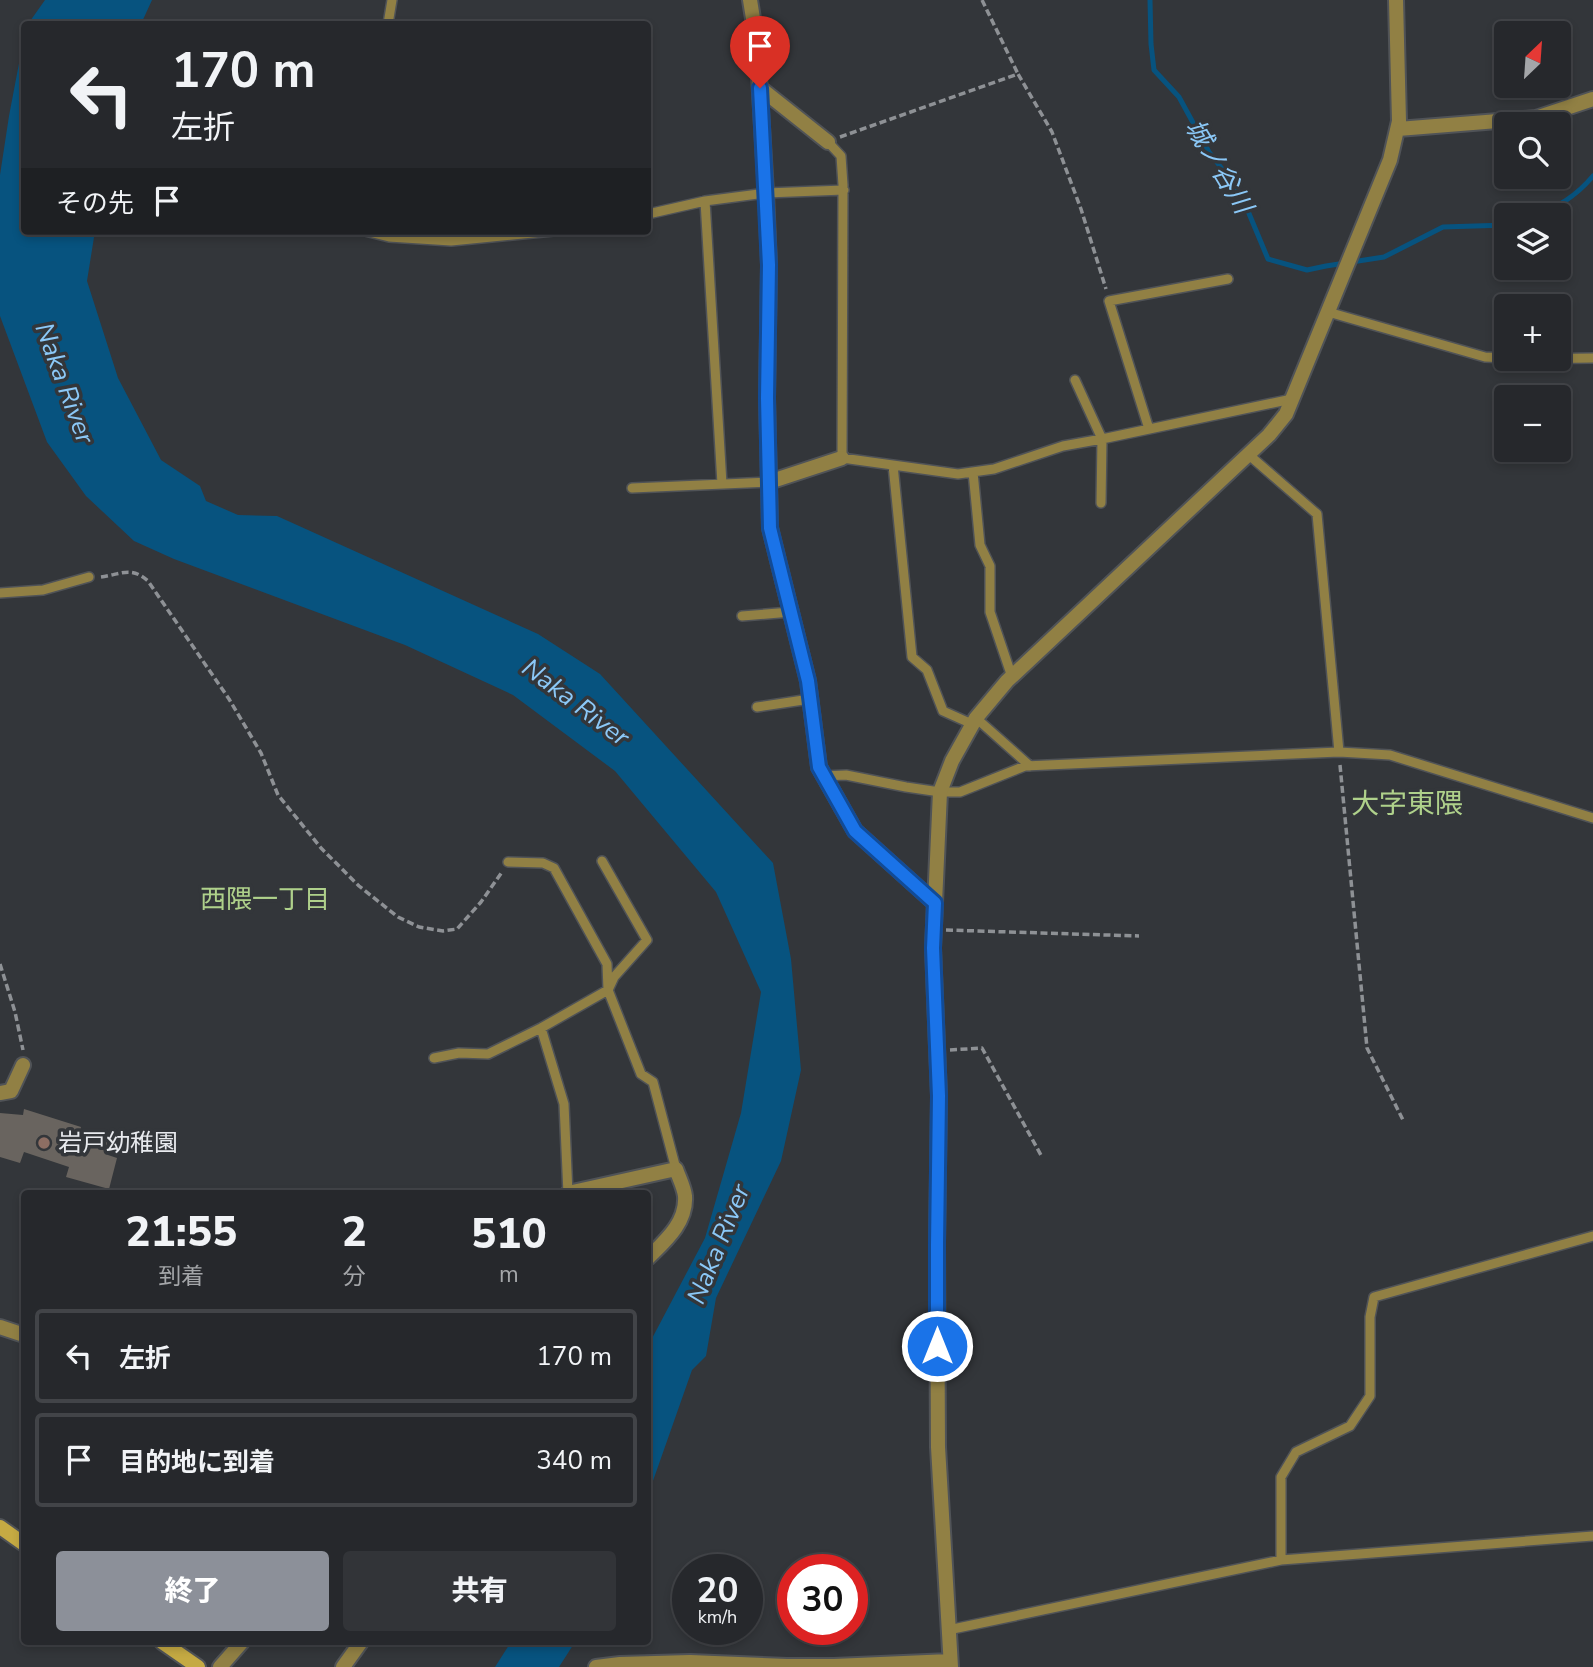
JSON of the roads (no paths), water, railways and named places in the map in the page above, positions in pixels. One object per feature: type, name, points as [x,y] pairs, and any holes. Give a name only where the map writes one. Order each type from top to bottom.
[{"type":"street","points":[[750,0],[757,43],[769,265],[767,398],[770,528],[808,681],[819,767],[855,831],[935,903]]},
{"type":"street","points":[[596,1667],[690,1662],[787,1666],[951,1664],[938,1447],[939,1096],[933,948],[940,792],[952,761],[974,721],[1012,677],[1249,455],[1286,414],[1390,160],[1399,121],[1396,0]]},
{"type":"street","points":[[760,88],[828,142]]},
{"type":"street","points":[[1398,129],[1536,118],[1593,99]]},
{"type":"street","points":[[769,482],[842,458]]},
{"type":"street","points":[[0,1093],[10,1091],[23,1065]]},
{"type":"street","points":[[582,1190],[676,1169],[685,1195],[684,1209],[676,1229],[651,1255]]},
{"type":"street","points":[[0,1327],[21,1334]]},
{"type":"street","points":[[0,1527],[21,1542]]},
{"type":"street","points":[[166,1645],[198,1667]]},
{"type":"street","points":[[220,1667],[239,1645]]},
{"type":"street","points":[[343,1667],[359,1645]]},
{"type":"lane","points":[[388,21],[392,0]]},
{"type":"lane","points":[[828,142],[841,156],[844,190],[842,458],[958,474],[994,469],[1063,446],[1292,398]]},
{"type":"lane","points":[[651,213],[705,201],[766,193],[844,190]]},
{"type":"lane","points":[[705,201],[722,484]]},
{"type":"lane","points":[[381,235],[451,241],[512,235]]},
{"type":"lane","points":[[1149,429],[1109,301],[1228,279]]},
{"type":"lane","points":[[1328,312],[1494,357]]},
{"type":"lane","points":[[1571,358],[1593,358]]},
{"type":"lane","points":[[1075,380],[1102,439],[1101,503]]},
{"type":"lane","points":[[1249,455],[1317,514],[1339,752]]},
{"type":"lane","points":[[893,465],[912,657],[927,670],[943,711],[974,721],[1030,766]]},
{"type":"lane","points":[[973,472],[981,545],[990,566],[990,612],[1012,677]]},
{"type":"lane","points":[[632,488],[769,482]]},
{"type":"lane","points":[[0,593],[43,590],[89,577]]},
{"type":"lane","points":[[742,616],[791,612]]},
{"type":"lane","points":[[757,707],[810,699]]},
{"type":"lane","points":[[824,775],[846,775],[906,787],[960,792],[1025,766],[1339,752],[1390,755],[1593,818]]},
{"type":"lane","points":[[434,1058],[459,1053],[488,1054],[608,990],[614,977],[647,940],[602,861]]},
{"type":"lane","points":[[508,862],[543,863],[554,868],[607,964],[608,990],[641,1074],[653,1082],[676,1169]]},
{"type":"lane","points":[[541,1028],[564,1104],[568,1190]]},
{"type":"lane","points":[[1281,1560],[1281,1477],[1296,1452],[1350,1426],[1370,1396],[1370,1317],[1374,1297],[1593,1236]]},
{"type":"lane","points":[[948,1630],[1281,1560],[1593,1536]]},
{"type":"water","points":[[45,0],[152,0],[142,21],[30,21]]},
{"type":"water","name":"Naka River","points":[[21,53],[21,235],[94,235],[87,281],[118,378],[161,460],[200,486],[206,501],[238,515],[277,516],[538,634],[600,674],[773,863],[791,959],[801,1070],[781,1161],[716,1298],[706,1356],[692,1370],[651,1486],[651,1340],[705,1238],[741,1113],[761,992],[716,892],[615,771],[513,695],[405,645],[174,559],[134,541],[86,496],[47,442],[0,316],[0,175]]},
{"type":"water","points":[[509,1645],[573,1645],[559,1667],[495,1667]]},
{"type":"waterway","name":"城ノ谷川","points":[[1150,0],[1154,70],[1179,97],[1209,152],[1240,192],[1268,259],[1307,270],[1384,257],[1443,227],[1494,225]]},
{"type":"waterway","name":"城ノ谷川","points":[[1561,203],[1581,189],[1593,176]]},
{"type":"place","name":"岩戸幼稚園","points":[[44,1143]]},
{"type":"district","name":"大字東隈","points":[[1407,803]]},
{"type":"district","name":"西隈一丁目","points":[[265,899]]}]
